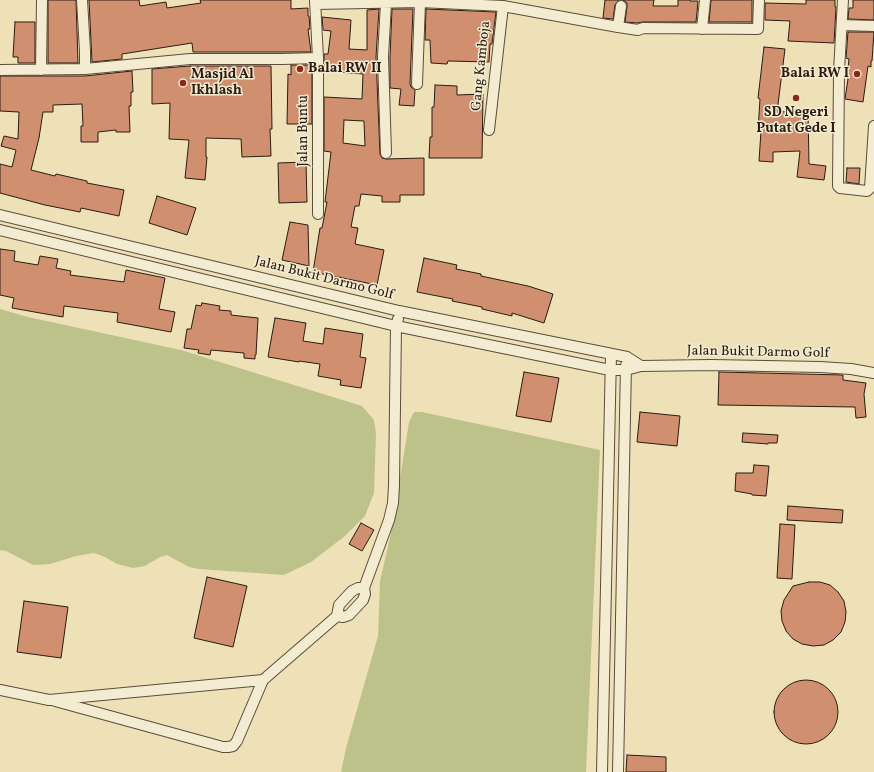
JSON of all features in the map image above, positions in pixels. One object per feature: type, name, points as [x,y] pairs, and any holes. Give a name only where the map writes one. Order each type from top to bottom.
[{"type":"street","points":[[41,70],[42,0]]},
{"type":"street","points":[[82,0],[85,69]]},
{"type":"street","points":[[702,29],[705,0]]},
{"type":"street","points":[[315,2],[386,3],[416,1],[503,6],[638,30],[643,28],[758,29],[759,0]]},
{"type":"street","points":[[843,0],[839,71],[838,186],[840,188],[867,191],[870,188],[874,126]]},
{"type":"street","points":[[416,1],[417,84]]},
{"type":"street","name":"Jalan Buntu","points":[[315,2],[318,58],[318,214]]},
{"type":"street","points":[[386,3],[383,57],[386,153]]},
{"type":"street","name":"Gang Kamboja","points":[[489,130],[503,6]]},
{"type":"street","points":[[618,27],[621,6]]},
{"type":"street","points":[[842,25],[874,26]]},
{"type":"street","points":[[0,70],[85,69],[190,59],[318,58]]},
{"type":"street","name":"Jalan Bukit Darmo Golf","points":[[0,215],[399,311],[611,355],[627,357],[641,366]]},
{"type":"street","name":"Jalan Bukit Darmo Golf","points":[[0,230],[396,326],[610,370],[626,370],[641,366],[711,365],[820,367],[851,369],[874,374]]},
{"type":"street","points":[[337,616],[343,617],[350,615],[363,600],[365,594],[364,588],[389,520],[393,503],[396,326],[399,311]]},
{"type":"street","points":[[602,772],[611,355]]},
{"type":"street","points":[[618,772],[627,357]]},
{"type":"street","points":[[0,690],[49,700],[223,747],[233,746],[237,741],[263,680],[337,616],[339,604],[352,591],[358,588],[364,588]]},
{"type":"street","points":[[49,700],[263,680]]},
{"type":"green space","points":[[0,309],[28,317],[181,350],[362,406],[374,420],[376,433],[374,493],[365,516],[345,536],[311,562],[284,575],[199,569],[189,567],[167,555],[160,557],[145,566],[133,568],[117,564],[94,553],[76,556],[50,564],[33,565],[6,551],[0,550]]},
{"type":"green space","points":[[414,412],[422,412],[600,450],[586,772],[341,772],[346,748],[378,636],[380,581],[391,533],[409,422]]},
{"type":"building","points":[[48,0],[76,0],[78,63],[48,63]]},
{"type":"building","points":[[89,0],[139,0],[140,6],[166,2],[167,8],[201,3],[200,0],[291,0],[291,9],[308,8],[310,29],[308,29],[311,52],[193,52],[192,43],[122,54],[122,59],[92,62]]},
{"type":"building","points":[[605,0],[619,0],[615,5],[613,19],[603,18]]},
{"type":"building","points":[[623,0],[654,0],[653,6],[678,6],[678,0],[698,1],[696,22],[625,22],[627,3]]},
{"type":"building","points":[[711,0],[752,0],[752,22],[709,22]]},
{"type":"building","points":[[806,0],[835,0],[834,43],[788,41],[790,21],[765,20],[765,3],[806,4]]},
{"type":"building","points":[[853,0],[874,0],[874,20],[848,19],[849,8],[853,8]]},
{"type":"building","points":[[379,9],[376,57],[380,154],[382,158],[386,159],[424,158],[424,195],[400,195],[400,202],[382,202],[382,196],[361,194],[359,206],[355,206],[351,227],[358,228],[355,244],[384,250],[377,285],[313,272],[320,228],[322,228],[327,202],[325,202],[331,152],[324,151],[324,97],[362,99],[363,74],[324,71],[324,54],[328,54],[331,31],[323,30],[322,17],[351,20],[349,49],[367,50],[367,10]],"holes":[[[344,120],[364,121],[365,146],[343,143]]]},
{"type":"building","points":[[392,9],[413,9],[410,84],[415,90],[414,106],[399,105],[401,89],[390,88]]},
{"type":"building","points":[[426,9],[496,12],[492,44],[490,44],[489,62],[448,61],[447,64],[431,63],[430,40],[425,40]]},
{"type":"building","points":[[15,22],[35,22],[35,63],[18,63],[18,57],[13,57]]},
{"type":"building","points":[[848,32],[874,32],[872,61],[871,67],[868,66],[863,102],[845,99],[849,59],[846,58]]},
{"type":"building","points":[[764,47],[785,49],[777,112],[808,111],[809,164],[826,166],[824,180],[797,177],[800,151],[773,152],[773,162],[759,161],[761,131],[758,131],[760,99],[758,98]]},
{"type":"building","points":[[291,65],[312,65],[312,124],[287,124],[288,74],[291,75]]},
{"type":"building","points":[[190,66],[271,66],[271,156],[242,157],[241,139],[206,138],[207,157],[205,180],[185,178],[189,140],[169,139],[170,103],[152,104],[152,69]]},
{"type":"building","points":[[132,71],[133,92],[131,92],[131,106],[129,106],[130,132],[116,132],[116,130],[98,132],[98,142],[81,142],[81,126],[83,126],[82,104],[53,105],[53,112],[43,112],[39,138],[31,170],[55,176],[56,174],[87,181],[87,183],[124,190],[119,216],[81,208],[80,212],[45,205],[0,193],[0,164],[12,167],[16,150],[1,146],[4,136],[18,139],[19,112],[0,111],[0,76],[85,76]]},
{"type":"building","points":[[435,85],[457,86],[457,95],[483,94],[482,158],[429,158],[430,137],[432,137],[432,107],[434,107]]},
{"type":"building","points":[[306,162],[307,202],[279,203],[278,163]]},
{"type":"building","points":[[847,168],[860,168],[859,184],[846,182]]},
{"type":"building","points":[[157,196],[196,208],[187,235],[149,223]]},
{"type":"building","points":[[290,222],[308,225],[309,266],[282,260]]},
{"type":"building","points":[[0,249],[15,251],[14,261],[38,265],[40,256],[58,259],[56,268],[71,271],[70,275],[124,282],[126,270],[165,278],[159,309],[175,312],[171,332],[117,322],[118,313],[64,306],[63,317],[12,308],[14,298],[0,295]]},
{"type":"building","points":[[424,258],[457,265],[456,269],[528,286],[553,294],[544,323],[512,313],[512,316],[482,309],[482,307],[452,301],[453,299],[417,292]]},
{"type":"building","points":[[202,303],[220,306],[219,310],[231,311],[231,315],[258,318],[255,359],[244,358],[244,353],[211,350],[210,355],[198,353],[199,350],[184,348],[187,329],[191,329],[196,305],[201,306]]},
{"type":"building","points":[[275,318],[306,323],[303,341],[323,344],[325,328],[363,334],[360,357],[366,358],[361,388],[340,385],[341,380],[318,376],[320,364],[268,357]]},
{"type":"building","points":[[524,372],[559,378],[551,422],[516,416]]},
{"type":"building","points":[[719,372],[843,375],[843,380],[866,383],[864,394],[866,417],[856,418],[855,407],[718,405]]},
{"type":"building","points":[[640,412],[680,416],[677,446],[637,442]]},
{"type":"building","points":[[743,433],[778,435],[777,443],[768,444],[742,442]]},
{"type":"building","points":[[754,465],[769,466],[766,496],[752,495],[735,491],[736,473],[753,473]]},
{"type":"building","points":[[788,506],[843,510],[842,523],[787,520]]},
{"type":"building","points":[[361,523],[374,530],[362,551],[349,544]]},
{"type":"building","points":[[780,524],[795,525],[792,579],[777,578]]},
{"type":"building","points":[[207,577],[247,586],[233,647],[194,638]]},
{"type":"building","points":[[809,582],[820,582],[830,585],[838,592],[844,601],[846,612],[845,622],[841,632],[833,640],[824,645],[813,646],[802,644],[793,639],[786,631],[782,621],[781,611],[784,600],[793,586]]},
{"type":"building","points":[[24,601],[68,607],[61,658],[17,652]]},
{"type":"building","points":[[800,680],[812,680],[829,689],[836,700],[838,712],[836,724],[829,735],[812,744],[800,744],[788,739],[779,730],[774,718],[774,706],[779,694],[788,685]]},
{"type":"building","points":[[627,755],[666,757],[666,772],[626,772]]},
{"type":"place","name":"Balai RW II","points":[[300,69]]},
{"type":"place","name":"Balai RW I","points":[[857,74]]},
{"type":"place","name":"Masjid Al Ikhlash","points":[[183,83]]},
{"type":"place","name":"SD Negeri Putat Gede I","points":[[796,98]]}]
